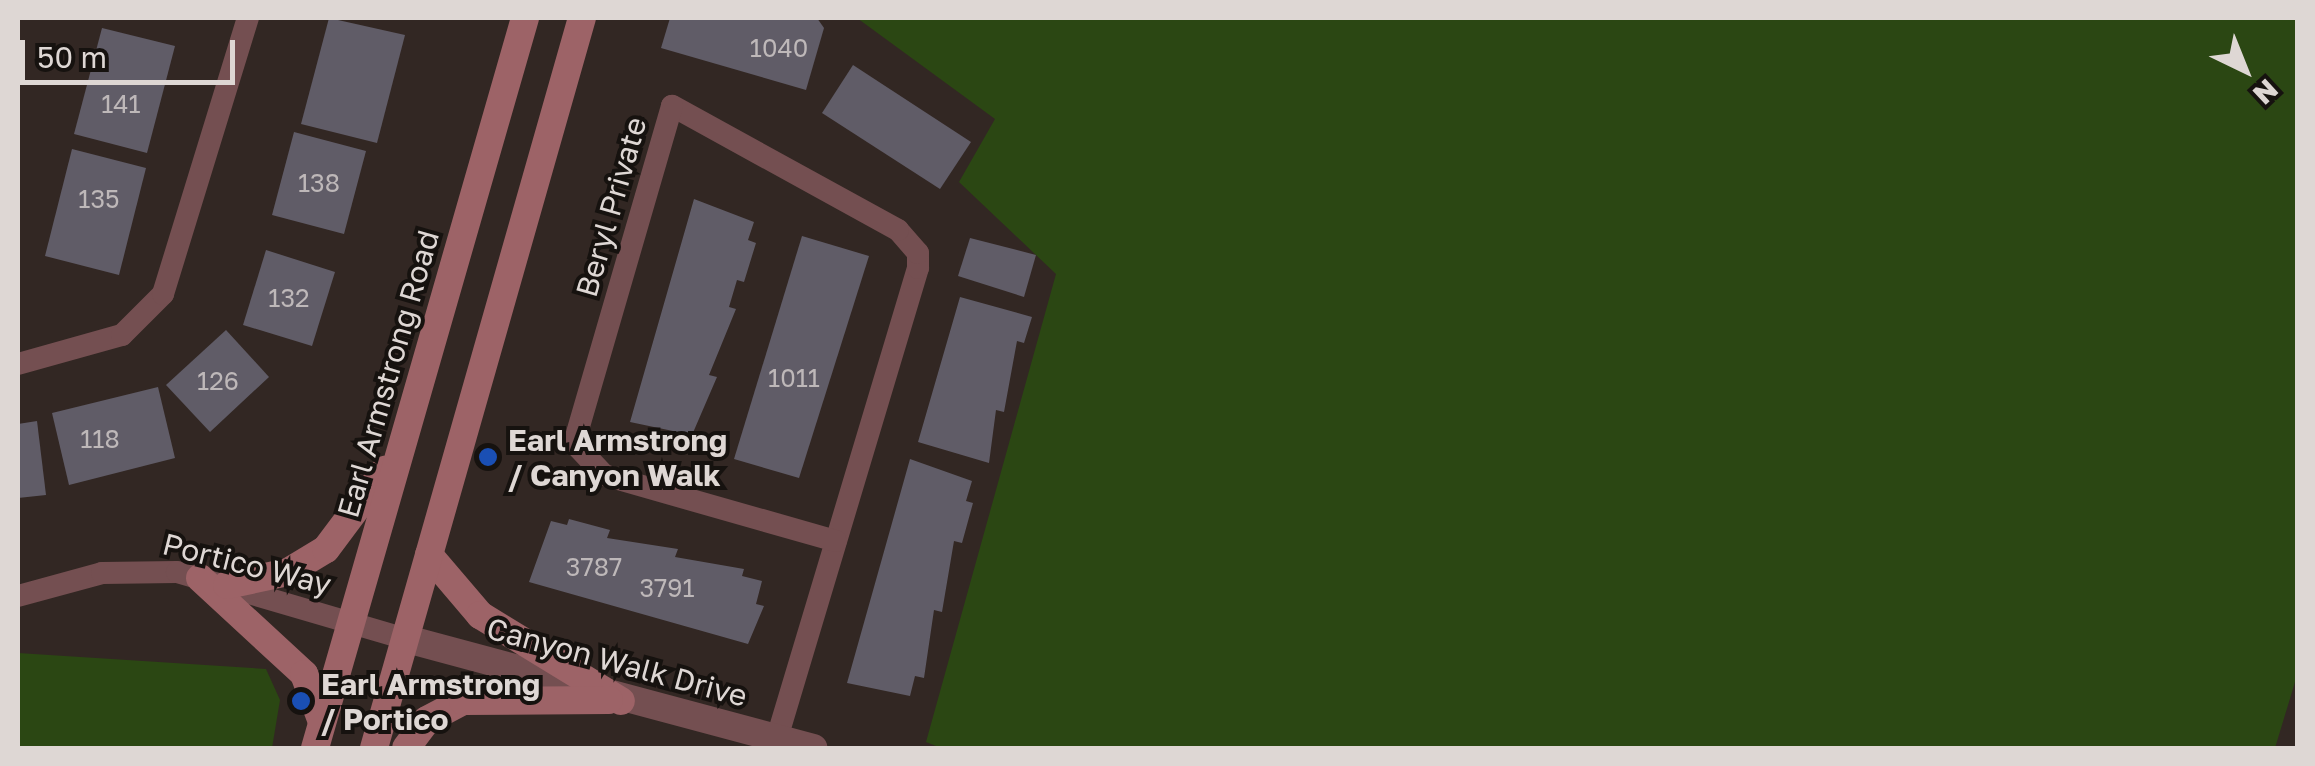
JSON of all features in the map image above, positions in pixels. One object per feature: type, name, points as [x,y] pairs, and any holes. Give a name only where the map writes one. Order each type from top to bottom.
[{"type":"main road","name":"Earl Armstrong Road","points":[[319,736],[525,18]]},
{"type":"main road","points":[[374,748],[582,18]]},
{"type":"main road","points":[[213,581],[288,572],[326,549],[402,443]]},
{"type":"main road","points":[[430,555],[480,615],[620,701]]},
{"type":"main road","points":[[213,581],[304,674],[319,736]]},
{"type":"main road","points":[[406,748],[427,720],[463,702],[550,695],[620,701]]},
{"type":"street","points":[[18,364],[122,335],[163,294],[248,18]]},
{"type":"street","name":"Beryl Private","points":[[777,738],[918,268],[915,244],[717,124],[672,106],[576,450],[592,470],[619,480],[836,540]]},
{"type":"street","name":"Portico Way","points":[[18,596],[121,571],[213,581],[403,638]]},
{"type":"street","name":"Canyon Walk Drive","points":[[403,638],[620,701],[814,748]]},
{"type":"green space","points":[[857,18],[2297,18],[2298,672],[2275,748],[941,748],[926,742],[1056,274],[959,182],[995,119]]},
{"type":"green space","points":[[18,653],[266,669],[280,700],[272,748],[18,748]]},
{"type":"building","points":[[329,18],[405,35],[377,143],[301,124]]},
{"type":"building","points":[[670,18],[817,18],[824,28],[806,90],[661,48]]},
{"type":"building","points":[[102,28],[175,46],[147,153],[74,134]]},
{"type":"building","points":[[853,65],[971,142],[940,189],[822,113]]},
{"type":"building","points":[[294,132],[366,151],[344,234],[272,215]]},
{"type":"building","points":[[72,149],[146,168],[119,275],[45,256]]},
{"type":"building","points":[[694,199],[754,222],[748,240],[756,243],[744,282],[737,280],[729,307],[736,309],[709,375],[717,377],[692,435],[630,422]]},
{"type":"building","points":[[802,236],[869,256],[799,478],[734,459]]},
{"type":"building","points":[[970,238],[1036,255],[1024,297],[958,276]]},
{"type":"building","points":[[266,250],[335,272],[312,346],[243,325]]},
{"type":"building","points":[[960,297],[1032,317],[1024,343],[1017,341],[1004,412],[996,410],[989,463],[918,442]]},
{"type":"building","points":[[226,330],[269,377],[210,432],[166,385]]},
{"type":"building","points":[[158,387],[175,458],[69,485],[52,413]]},
{"type":"building","points":[[37,421],[46,495],[18,498],[18,424]]},
{"type":"building","points":[[910,459],[972,481],[966,501],[973,503],[962,543],[954,541],[942,612],[934,610],[924,678],[915,676],[910,696],[847,683]]},
{"type":"building","points":[[569,519],[610,530],[607,538],[678,549],[675,557],[744,569],[742,576],[762,581],[756,604],[764,606],[748,644],[529,582],[551,521],[567,525]]},
{"type":"place","name":"Earl Armstrong / Canyon Walk","points":[[488,457]]},
{"type":"place","name":"Earl Armstrong / Portico","points":[[301,701]]}]
